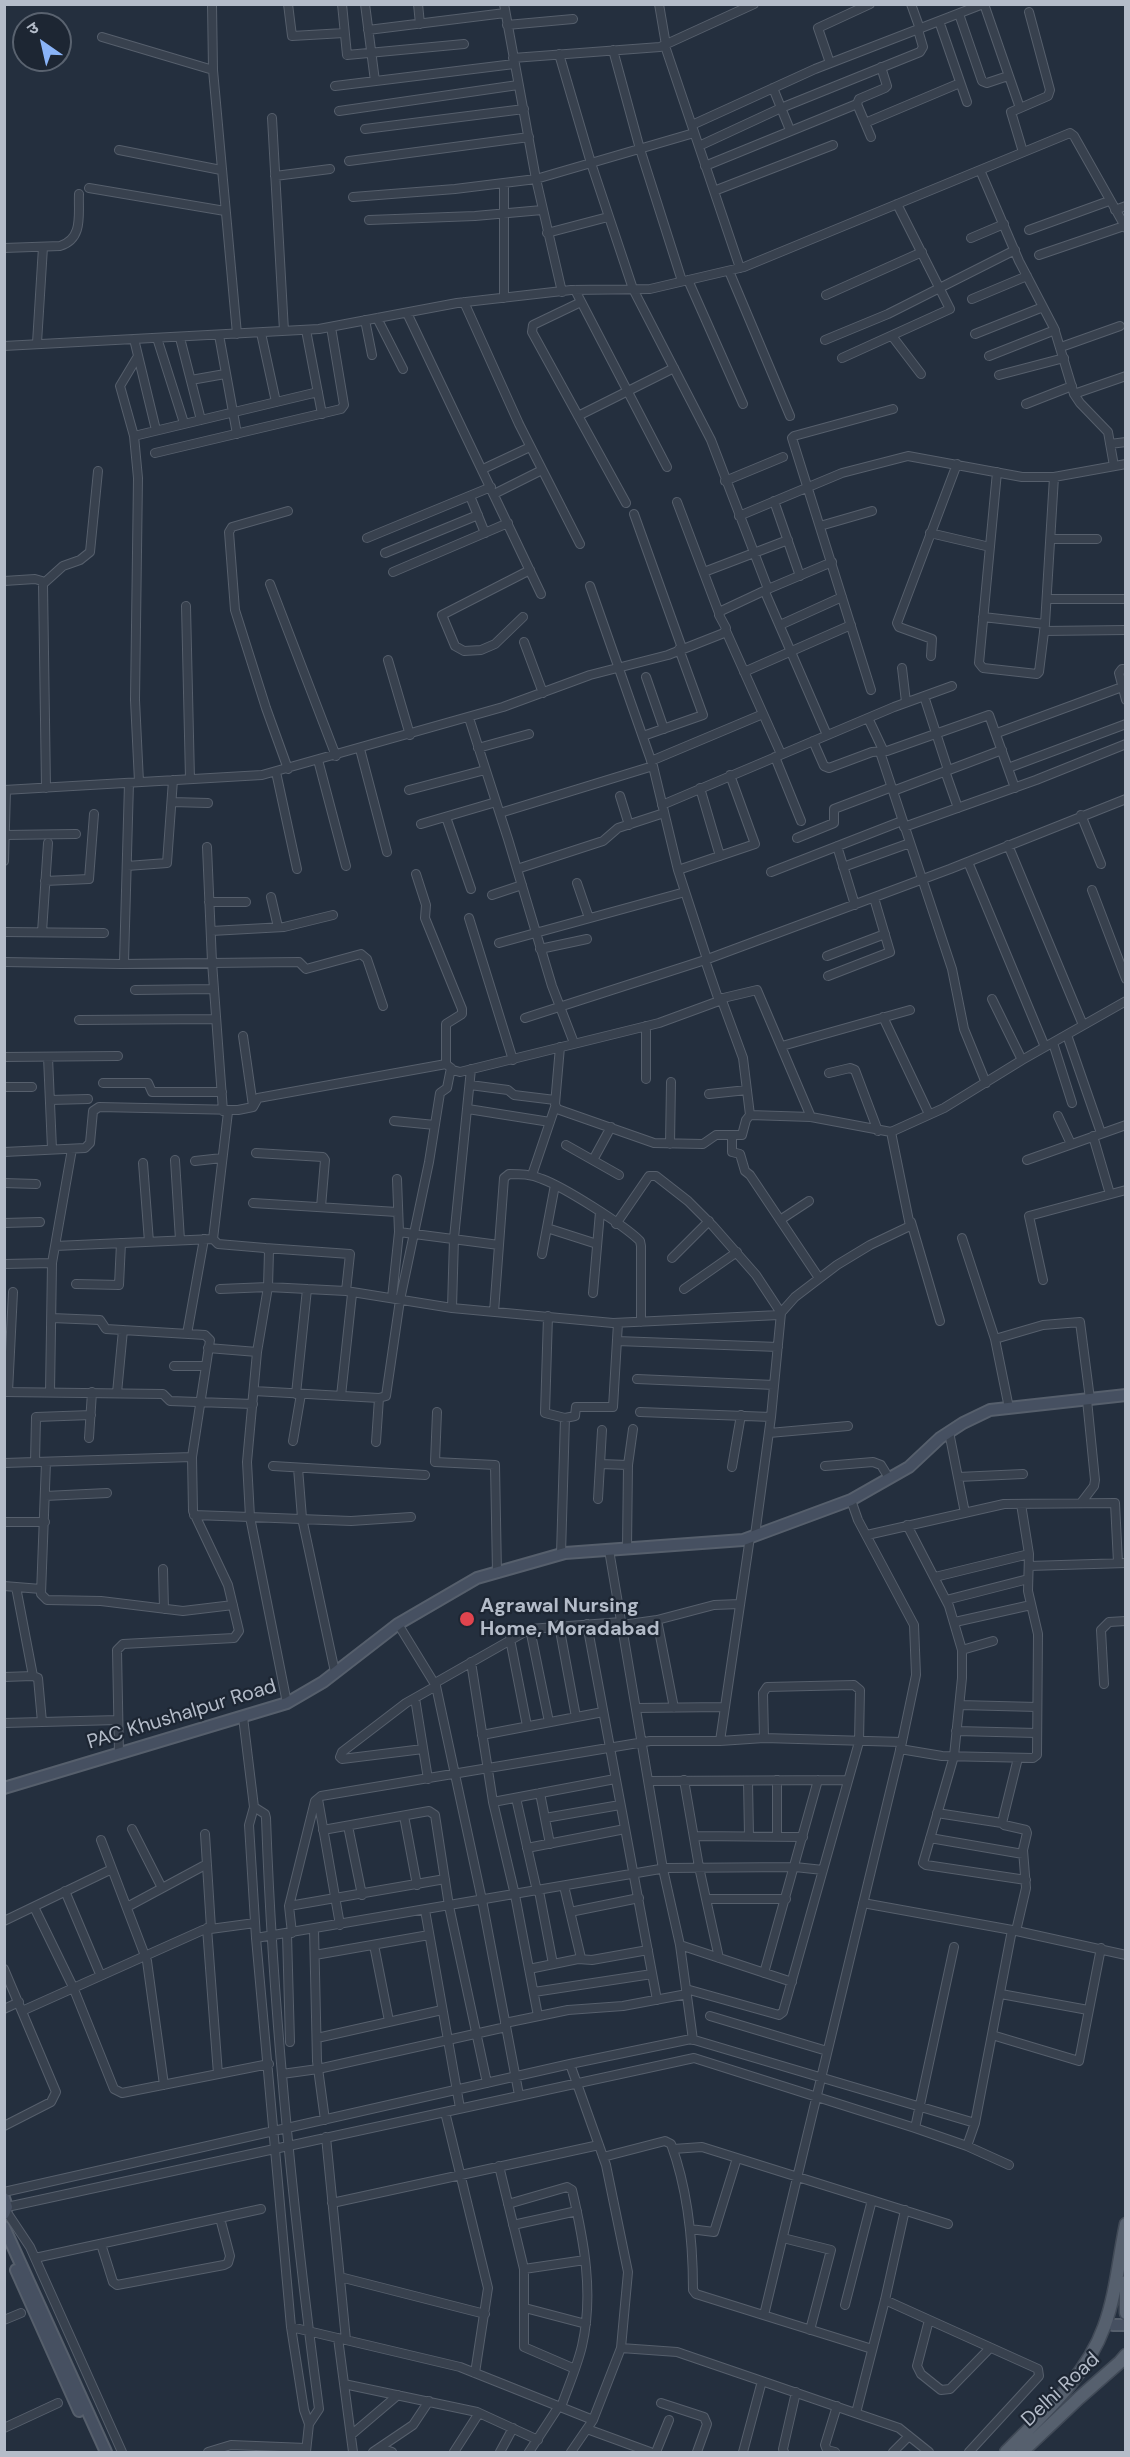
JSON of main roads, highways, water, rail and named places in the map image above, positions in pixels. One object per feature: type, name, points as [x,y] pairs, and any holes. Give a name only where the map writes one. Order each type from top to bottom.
[{"type":"main road","name":"PAC Khushalpur Road","points":[[4,1788],[287,1703],[335,1672],[398,1624],[477,1578],[561,1554],[743,1540],[851,1500],[909,1467],[949,1432],[990,1410],[1125,1395]]},
{"type":"main road","points":[[1006,2452],[1074,2379],[1083,2366],[1106,2321],[1125,2224]]},
{"type":"main road","points":[[4,2227],[106,2452]]},
{"type":"main road","points":[[4,2244],[98,2452]]},
{"type":"main road","points":[[1125,2282],[1125,2313]]},
{"type":"main road","points":[[1106,2321],[1113,2325],[1125,2325]]},
{"type":"main road","name":"Delhi Road","points":[[1022,2452],[1125,2355]]},
{"type":"main road","points":[[1083,2366],[1100,2379]]},
{"type":"place","name":"Agrawal Nursing Home, Moradabad","points":[[467,1619]]}]
